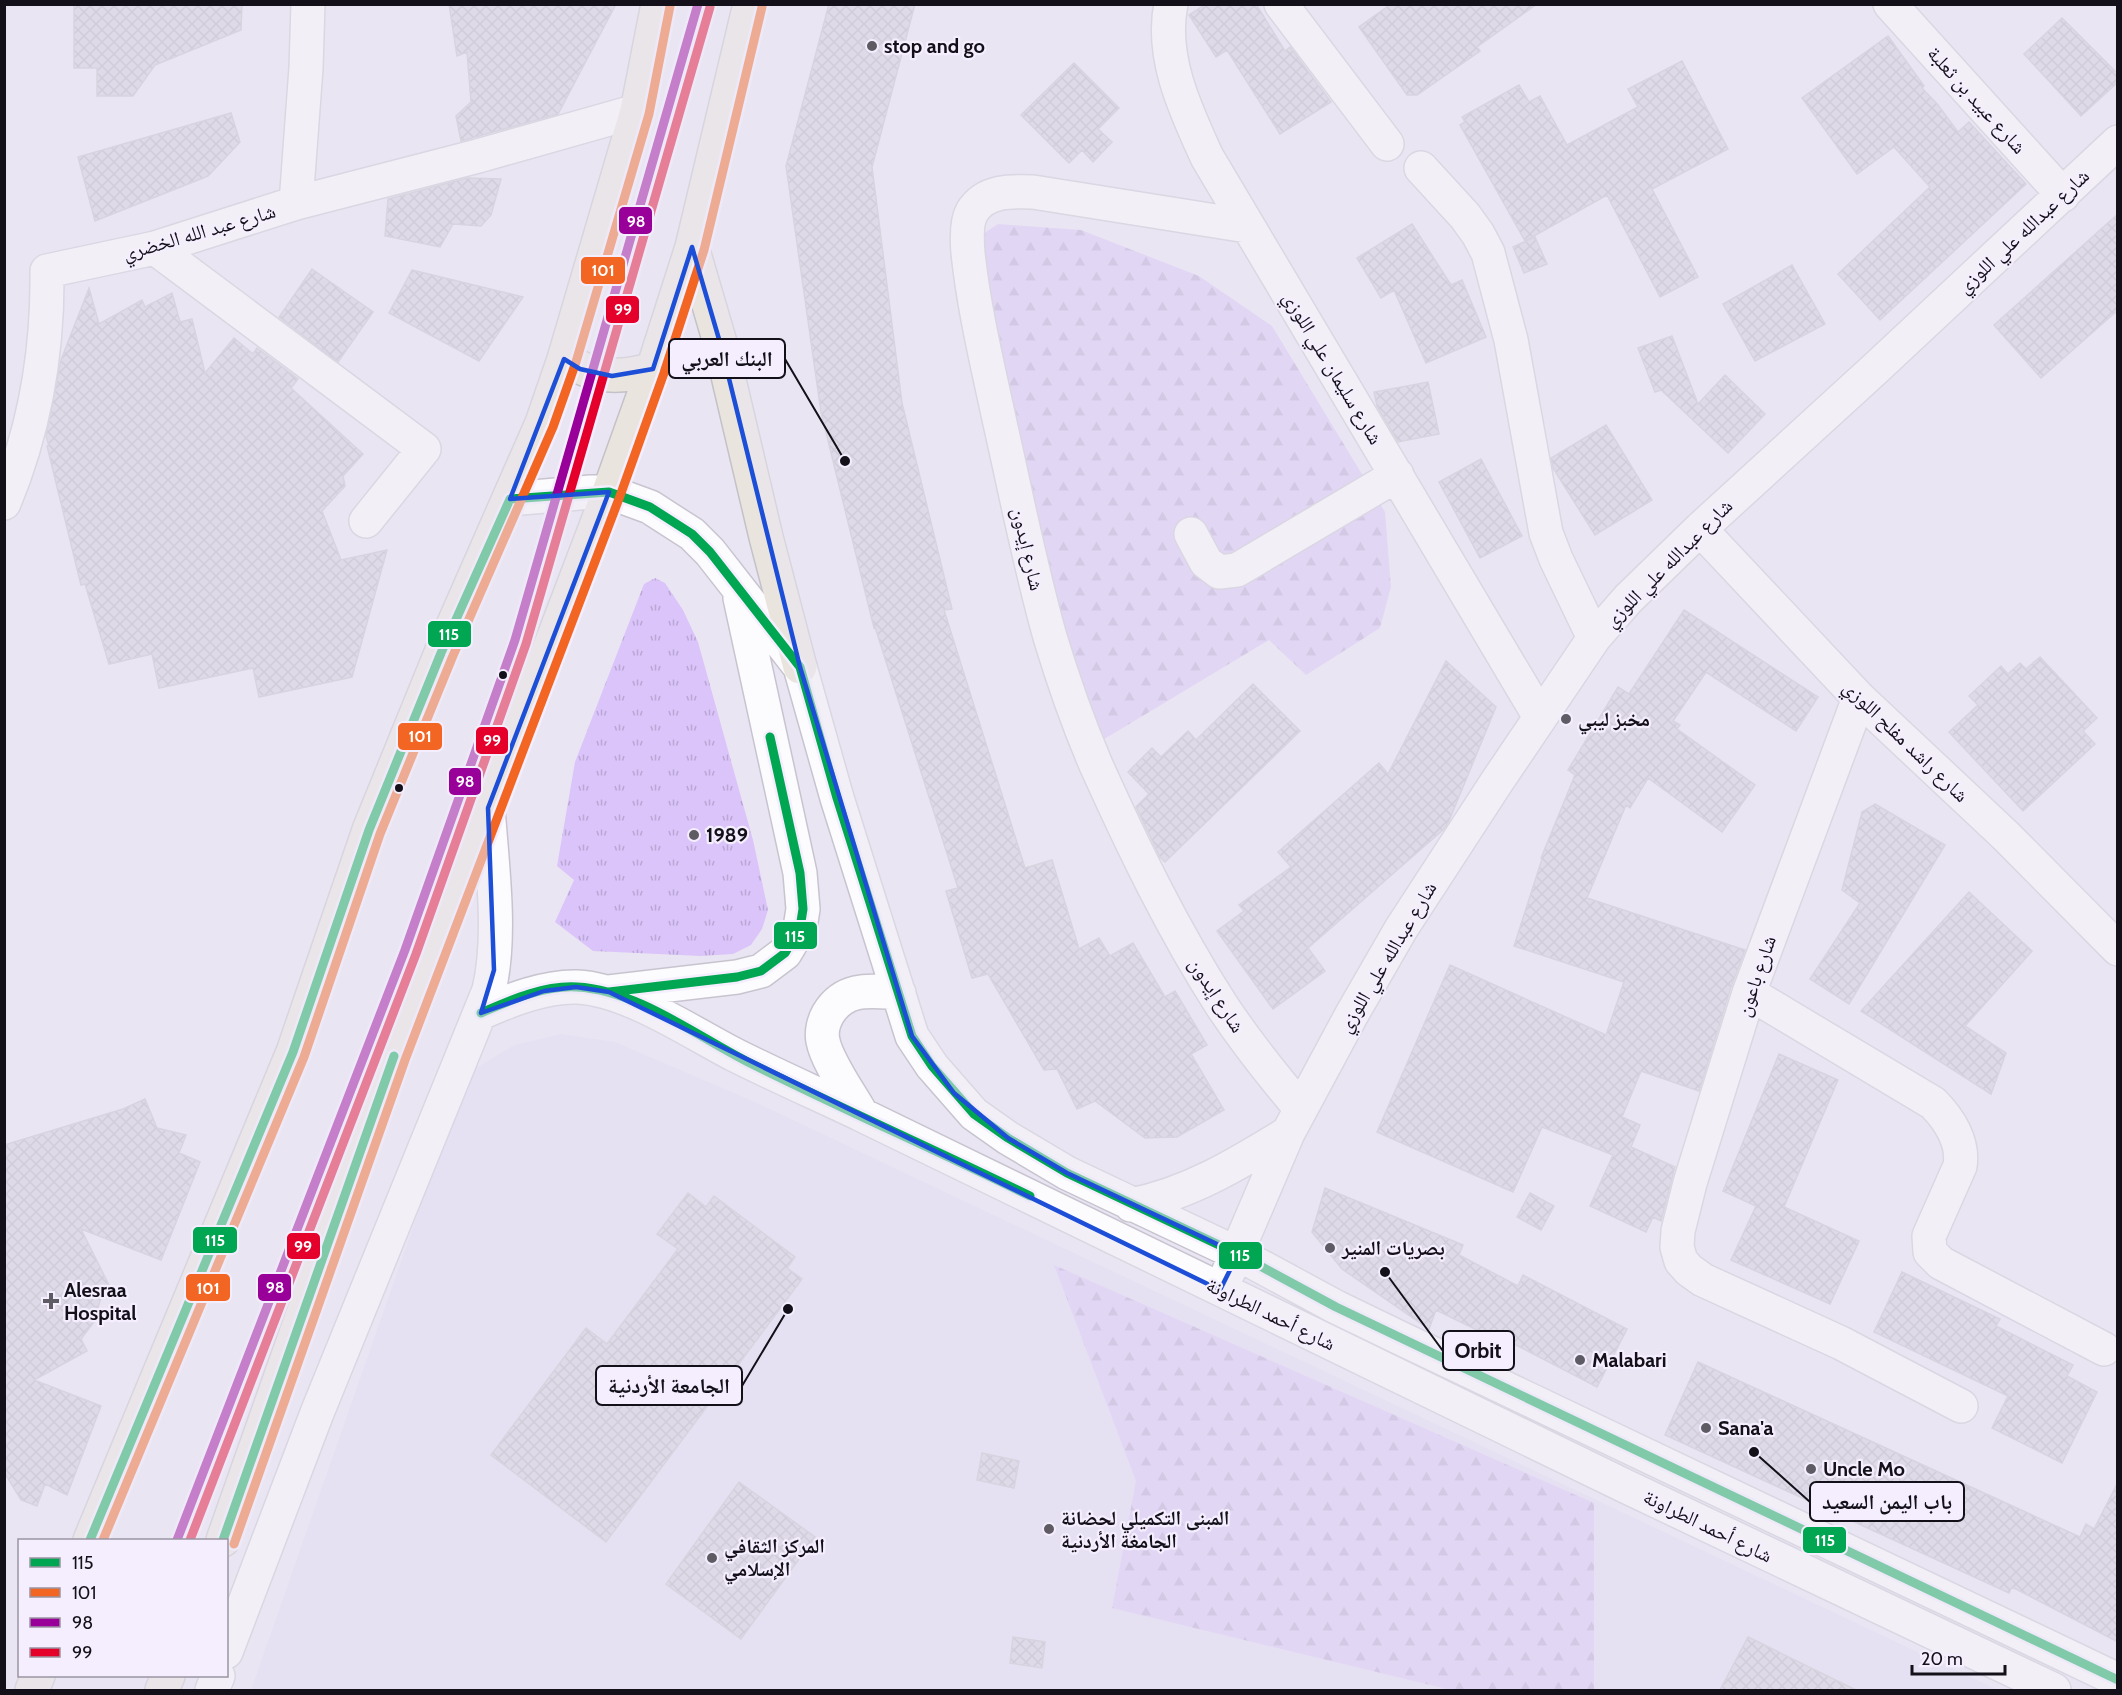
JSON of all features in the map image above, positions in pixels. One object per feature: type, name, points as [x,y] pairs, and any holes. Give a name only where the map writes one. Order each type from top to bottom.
[{"type":"main road","points":[[90,1539],[293,1052],[378,808],[441,653],[542,423],[564,359],[637,111],[658,4]]},
{"type":"main road","points":[[223,1539],[394,1056],[609,492],[653,369],[692,247],[750,4]]},
{"type":"main road","points":[[692,247],[722,346],[766,537],[800,667]]},
{"type":"main road","points":[[564,359],[580,369],[612,376],[633,375],[653,369]]},
{"type":"street","name":"شارع عبد الله الخضري","points":[[4,503],[19,462],[39,383],[45,346],[47,271],[155,249],[296,203],[306,68],[308,4]]},
{"type":"street","name":"شارع سليمان علي اللوزي","points":[[1171,4],[1168,29],[1170,53],[1187,113],[1207,157],[1540,717]]},
{"type":"street","points":[[1281,4],[1387,144]]},
{"type":"street","name":"شارع عبيد بن ثعلبة","points":[[1890,4],[2063,195]]},
{"type":"street","points":[[296,203],[478,156],[637,111]]},
{"type":"street","name":"شارع عبدالله علي اللوزي","points":[[1220,1290],[1238,1254],[1295,1121],[1352,1014],[1401,929],[1594,638],[1628,599],[1700,529],[2118,142]]},
{"type":"street","points":[[1421,168],[1460,209],[1488,253],[1511,340],[1546,533],[1594,638]]},
{"type":"street","name":"شارع إيدون","points":[[1247,226],[1010,190],[987,198],[971,213],[968,250],[984,347],[1024,533],[1050,636],[1069,696],[1100,773],[1183,941],[1295,1121]]},
{"type":"street","points":[[155,249],[424,449],[366,521]]},
{"type":"street","points":[[1191,534],[1206,562],[1219,572],[1238,570],[1397,475]]},
{"type":"street","name":"شارع أحمد الطراونة","points":[[510,500],[609,492],[650,507],[684,528],[710,552],[800,667],[837,798],[912,1036],[932,1066],[974,1114],[1008,1138],[1067,1173],[1238,1254],[1336,1307],[2118,1680]]},
{"type":"street","name":"شارع راشد مفلح اللوزي","points":[[1700,529],[1859,698],[2006,836],[2118,949]]},
{"type":"street","points":[[609,992],[737,977],[761,971],[785,953],[800,928],[803,909],[800,873],[738,587]]},
{"type":"street","name":"شارع باعون","points":[[1859,698],[1749,993],[1690,1183],[1678,1231],[1677,1247],[1680,1261],[1703,1280],[1840,1343],[1961,1406]]},
{"type":"street","points":[[228,1647],[317,1413],[489,990],[494,970],[494,888],[488,808]]},
{"type":"street","name":"شارع أحمد الطراونة","points":[[481,1013],[507,1001],[544,992],[576,987],[609,992],[1220,1290],[2051,1690]]},
{"type":"street","points":[[862,1115],[828,1055],[823,1039],[825,1020],[833,1005],[844,996],[865,991],[899,993]]},
{"type":"street","points":[[1749,993],[1934,1102],[1942,1112],[1955,1134],[1962,1155],[1960,1166],[1929,1236],[1929,1252],[1948,1267],[2104,1349]]},
{"type":"street","points":[[1131,1204],[1149,1201],[1196,1184],[1295,1121]]},
{"type":"highlighted area","points":[[692,247],[721,346],[800,667],[912,1036],[954,1093],[1008,1138],[1067,1173],[1238,1254],[1220,1290],[609,992],[576,987],[544,991],[481,1013],[494,970],[488,808],[609,492],[510,499],[564,359],[580,369],[612,376],[653,369]]},
{"type":"shaded area","points":[[561,1034],[615,1042],[755,1102],[1998,1690],[251,1690],[467,1073],[515,1045]]},
{"type":"green space","points":[[998,224],[1081,230],[1199,276],[1272,326],[1385,512],[1391,587],[1380,628],[1306,675],[1269,640],[1096,744],[1056,642],[978,237]]},
{"type":"green space","points":[[655,578],[665,583],[683,610],[698,642],[753,840],[768,910],[762,929],[751,945],[733,954],[701,956],[593,951],[555,922],[574,880],[557,866],[575,762],[644,584]]},
{"type":"green space","points":[[1054,1265],[1594,1503],[1594,1690],[1451,1690],[1112,1608],[1136,1481]]},
{"type":"building","points":[[74,4],[242,4],[241,30],[155,65],[133,96],[97,96],[97,68],[74,68]]},
{"type":"building","points":[[449,4],[616,4],[558,114],[461,141],[456,116],[471,102],[467,52],[457,56]]},
{"type":"building","points":[[829,4],[915,4],[872,167],[902,403],[952,609],[944,610],[1025,868],[1052,860],[1079,949],[1099,938],[1110,956],[1133,943],[1165,997],[1175,991],[1207,1045],[1191,1054],[1224,1110],[1177,1137],[1145,1138],[1095,1101],[1077,1109],[1057,1069],[1044,1070],[988,974],[972,978],[946,891],[958,888],[874,628],[821,412],[786,166]]},
{"type":"building","points":[[1206,4],[1256,4],[1285,51],[1290,47],[1331,102],[1280,134],[1227,50],[1216,57],[1189,15]]},
{"type":"building","points":[[1391,4],[1537,4],[1477,47],[1480,51],[1417,95],[1407,95],[1359,27]]},
{"type":"building","points":[[2062,18],[2118,74],[2118,82],[2081,116],[2024,54]]},
{"type":"building","points":[[1888,36],[1924,86],[1922,88],[1958,132],[1969,122],[2026,184],[1880,320],[1838,274],[1930,187],[1894,147],[1857,174],[1802,98]]},
{"type":"building","points":[[1682,61],[1728,149],[1652,189],[1698,277],[1660,297],[1607,195],[1525,241],[1460,125],[1465,122],[1462,117],[1519,85],[1529,102],[1540,96],[1567,145],[1638,107],[1628,89]]},
{"type":"building","points":[[1074,63],[1119,108],[1098,129],[1112,142],[1093,162],[1082,150],[1069,163],[1021,115]]},
{"type":"building","points":[[231,113],[240,142],[208,176],[95,221],[78,157]]},
{"type":"building","points":[[467,178],[501,179],[491,215],[481,226],[453,224],[440,247],[385,236],[388,199]]},
{"type":"building","points":[[2118,214],[2118,310],[2041,378],[1994,325]]},
{"type":"building","points":[[1412,224],[1451,285],[1462,280],[1486,337],[1426,363],[1394,290],[1381,298],[1357,258]]},
{"type":"building","points":[[1535,237],[1547,264],[1524,273],[1513,247]]},
{"type":"building","points":[[1792,265],[1825,324],[1755,361],[1723,304]]},
{"type":"building","points":[[312,269],[373,312],[338,362],[279,317]]},
{"type":"building","points":[[412,270],[523,297],[479,361],[389,313]]},
{"type":"building","points":[[89,288],[99,324],[142,300],[145,307],[172,293],[180,322],[192,319],[205,373],[234,338],[253,354],[257,348],[298,379],[291,388],[363,454],[343,476],[345,486],[322,511],[341,560],[387,550],[352,677],[259,697],[253,668],[159,688],[152,654],[109,664],[85,584],[81,585],[46,436],[61,360]]},
{"type":"building","points":[[1672,336],[1698,404],[1725,375],[1765,414],[1728,453],[1661,390],[1655,392],[1638,348]]},
{"type":"building","points":[[1428,382],[1439,434],[1398,442],[1377,406],[1374,392]]},
{"type":"building","points":[[1606,425],[1652,500],[1595,535],[1553,468],[1551,458]]},
{"type":"building","points":[[1481,459],[1522,536],[1480,558],[1439,482]]},
{"type":"building","points":[[1684,610],[1818,697],[1796,731],[1706,672],[1673,721],[1680,725],[1677,729],[1755,785],[1722,832],[1648,778],[1630,808],[1626,805],[1587,898],[1745,950],[1731,987],[1699,1091],[1641,1071],[1622,1117],[1640,1125],[1631,1147],[1675,1167],[1661,1221],[1653,1217],[1646,1232],[1590,1206],[1613,1155],[1542,1127],[1513,1192],[1377,1132],[1450,965],[1606,1035],[1624,982],[1514,946],[1541,858],[1575,775],[1568,770],[1618,687],[1629,694]]},
{"type":"building","points":[[2040,657],[2097,718],[2083,731],[2095,744],[2023,811],[1949,732],[1978,705],[1969,696],[2001,666],[2008,674],[2020,663],[2026,669]]},
{"type":"building","points":[[1446,661],[1496,707],[1449,821],[1444,829],[1308,948],[1325,971],[1273,1009],[1217,931],[1244,911],[1239,905],[1291,867],[1278,852],[1379,763],[1388,774]]},
{"type":"building","points":[[1253,684],[1300,731],[1165,862],[1160,857],[1136,807],[1149,794],[1128,772],[1152,748],[1161,757],[1188,731],[1196,740]]},
{"type":"building","points":[[1875,804],[1945,845],[1849,1004],[1810,979],[1860,903],[1842,890],[1862,812]]},
{"type":"building","points":[[1969,892],[2032,951],[1965,1026],[2006,1053],[1991,1094],[1861,1011]]},
{"type":"building","points":[[1779,1054],[1838,1080],[1784,1207],[1859,1241],[1830,1304],[1731,1260],[1756,1206],[1723,1191]]},
{"type":"building","name":"Alesraa Hospital","points":[[145,1099],[157,1128],[186,1135],[179,1153],[200,1162],[161,1260],[81,1229],[112,1291],[102,1294],[94,1322],[81,1339],[87,1351],[34,1380],[101,1406],[67,1495],[45,1484],[37,1506],[21,1500],[4,1472],[4,1145],[123,1109]]},
{"type":"building","points":[[1325,1188],[1463,1245],[1459,1255],[1518,1286],[1523,1275],[1627,1329],[1597,1387],[1489,1331],[1487,1335],[1436,1310],[1429,1329],[1342,1269],[1312,1232]]},
{"type":"building","points":[[688,1193],[706,1207],[714,1196],[795,1257],[787,1268],[802,1279],[606,1542],[491,1455],[586,1328],[607,1344],[678,1249],[657,1234]]},
{"type":"building","points":[[1530,1193],[1554,1206],[1541,1230],[1517,1217]]},
{"type":"building","points":[[1902,1272],[2000,1319],[1996,1326],[2073,1365],[2067,1376],[2097,1392],[2062,1463],[1992,1428],[2008,1396],[1874,1332]]},
{"type":"building","points":[[1698,1362],[2080,1537],[2086,1524],[2094,1529],[2118,1482],[2118,1642],[2012,1587],[2009,1593],[1665,1435]]},
{"type":"building","points":[[982,1453],[1019,1461],[1014,1488],[977,1480]]},
{"type":"building","name":"المركز الثقافي الإسلامي","points":[[739,1482],[815,1537],[741,1639],[666,1584]]},
{"type":"building","points":[[1013,1637],[1045,1642],[1042,1668],[1010,1663]]},
{"type":"building","points":[[1748,1637],[1856,1690],[1720,1690]]},
{"type":"transit line","name":"98","points":[[177,1539],[405,950],[515,640],[698,4]]},
{"type":"transit line","name":"101","points":[[103,1539],[304,1057],[380,834],[452,658],[553,427],[576,362],[649,114],[670,6]]},
{"type":"transit line","name":"99","points":[[190,1539],[416,954],[526,644],[710,7]]},
{"type":"transit line","name":"101","points":[[234,1544],[405,1060],[620,496],[664,373],[704,250],[762,7]]},
{"type":"transit line","name":"115","points":[[90,1539],[293,1052],[369,830],[441,653],[510,499],[609,492],[650,507],[692,534],[710,552],[800,667],[837,798],[912,1036],[932,1066],[974,1114],[1008,1138],[1067,1173],[1238,1254],[1336,1307],[2118,1680]]},
{"type":"transit line","name":"115","points":[[609,992],[737,977],[761,971],[785,953],[800,928],[803,909],[800,873],[770,737]]},
{"type":"transit line","name":"115","points":[[481,1013],[528,994],[552,988],[577,987],[621,996],[665,1015],[746,1061],[1030,1196]]},
{"type":"transit line","name":"115","points":[[223,1539],[394,1056]]},
{"type":"place","name":"stop and go","points":[[872,46]]},
{"type":"place","name":"البنك العربي","points":[[845,461]]},
{"type":"place","name":"مخبز ليبي","points":[[1566,719]]},
{"type":"place","name":"1989","points":[[694,835]]},
{"type":"place","name":"بصريات المنير","points":[[1330,1248]]},
{"type":"place","name":"Orbit","points":[[1385,1272]]},
{"type":"place","name":"Alesraa Hospital","points":[[51,1301]]},
{"type":"place","name":"الجامعة الأردنية","points":[[788,1309]]},
{"type":"place","name":"Malabari","points":[[1580,1360]]},
{"type":"place","name":"Sana'a","points":[[1706,1428]]},
{"type":"place","name":"باب اليمن السعيد","points":[[1754,1452]]},
{"type":"place","name":"Uncle Mo","points":[[1811,1469]]},
{"type":"place","name":"المبنى التكميلي لحضانة الجامغة الأردنية","points":[[1049,1529]]},
{"type":"place","name":"المركز الثقافي الإسلامي","points":[[712,1558]]}]
